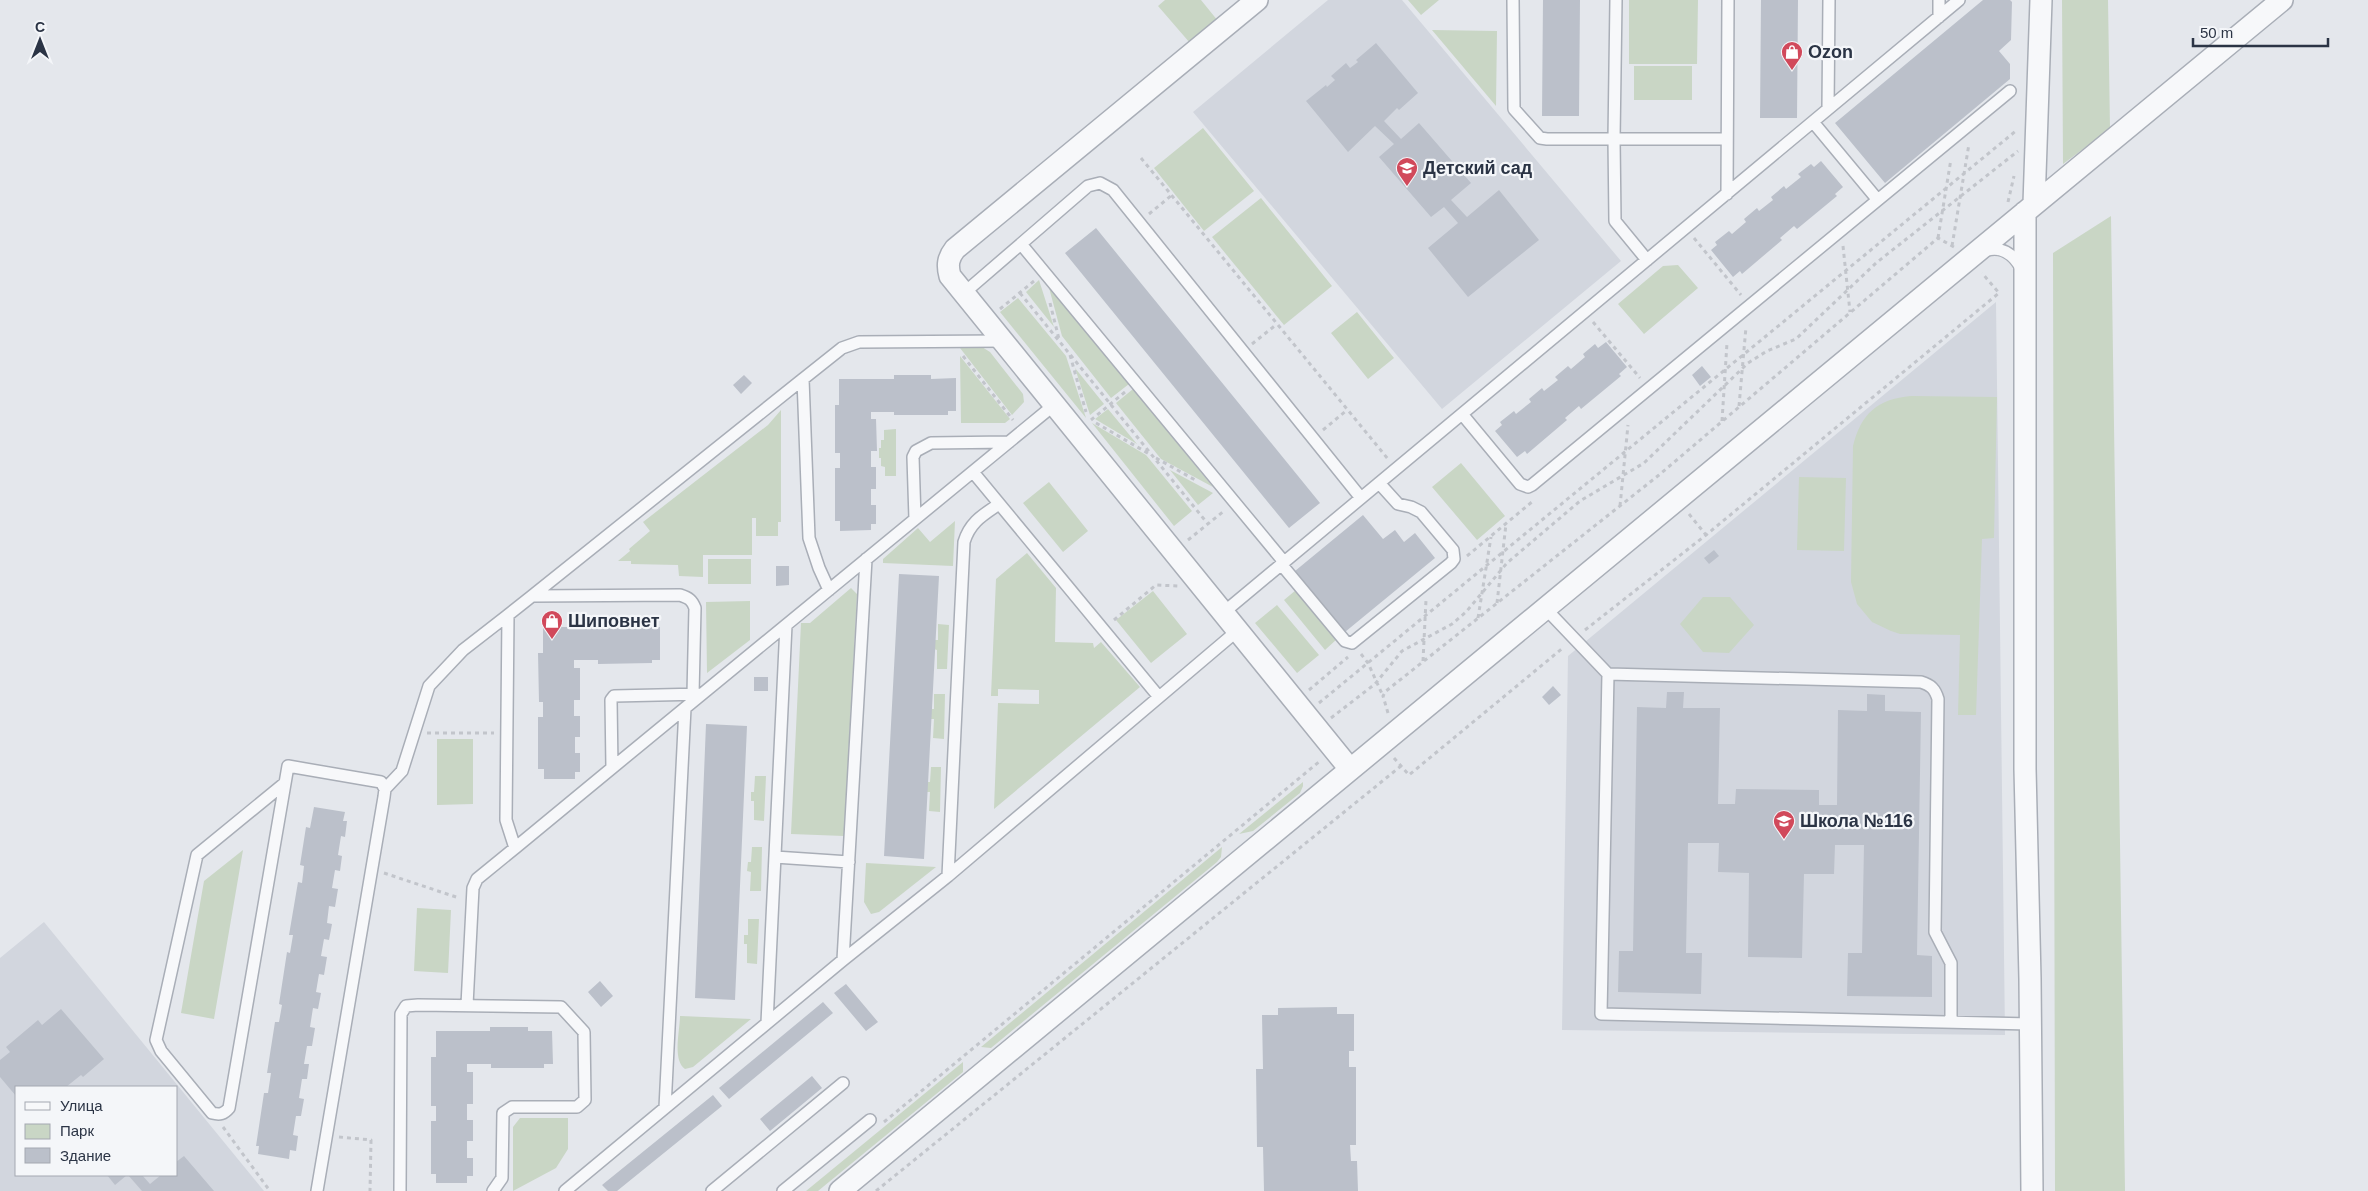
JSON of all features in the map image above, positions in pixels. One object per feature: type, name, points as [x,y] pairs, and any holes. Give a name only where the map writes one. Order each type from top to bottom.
[{"type":"street","points":[[1258,0],[955,249],[949,256],[947,268],[950,276],[1350,769]]},
{"type":"street","points":[[2032,1191],[2025,769],[2025,276],[2022,207],[2041,0]]},
{"type":"street","points":[[840,1191],[1545,608],[2022,207],[2282,0]]},
{"type":"lane","points":[[1513,0],[1512,103],[1518,115],[1540,138],[1727,139]]},
{"type":"lane","points":[[1616,0],[1615,221],[1647,260]]},
{"type":"lane","points":[[1727,194],[1728,0]]},
{"type":"lane","points":[[1828,109],[1829,0]]},
{"type":"lane","points":[[1939,0],[1939,17]]},
{"type":"lane","points":[[1223,613],[1959,0]]},
{"type":"lane","points":[[1462,414],[1520,484],[1528,487],[2010,91]]},
{"type":"lane","points":[[1813,122],[1877,199]]},
{"type":"lane","points":[[964,293],[1088,186],[1100,183],[1113,190],[1361,498]]},
{"type":"lane","points":[[1021,244],[1234,502],[1345,641],[1352,643],[1454,559],[1453,550],[1421,512],[1411,506],[1398,504],[1379,483]]},
{"type":"lane","points":[[1965,255],[1997,249],[2009,253],[2017,260],[2025,276]]},
{"type":"lane","points":[[317,1191],[385,789],[402,771],[429,686],[463,650],[842,348],[859,342],[1003,341]]},
{"type":"lane","points":[[803,379],[809,538],[829,590]]},
{"type":"lane","points":[[468,1005],[473,888],[477,879],[685,708],[698,694],[786,625],[1054,405]]},
{"type":"lane","points":[[915,519],[913,457],[916,451],[931,443],[1009,442]]},
{"type":"lane","points":[[973,472],[1158,697]]},
{"type":"lane","points":[[948,876],[964,542],[973,522],[999,504]]},
{"type":"lane","points":[[843,960],[866,559]]},
{"type":"lane","points":[[532,596],[680,595],[687,597],[693,601],[695,608],[698,694]]},
{"type":"lane","points":[[1545,608],[1608,674],[1601,1014],[2030,1024]]},
{"type":"lane","points":[[508,615],[506,820],[514,848]]},
{"type":"lane","points":[[767,1023],[786,625]]},
{"type":"lane","points":[[565,1191],[843,960],[948,876],[1237,631]]},
{"type":"lane","points":[[1608,674],[1921,682],[1929,684],[1935,690],[1938,699],[1935,932],[1951,962],[1951,1022]]},
{"type":"lane","points":[[612,768],[611,700],[614,696],[698,694]]},
{"type":"lane","points":[[664,1108],[685,708]]},
{"type":"lane","points":[[285,783],[197,855],[156,1032],[156,1040],[161,1051],[212,1113],[218,1115],[226,1112],[229,1108],[288,766],[375,780],[381,782],[385,789]]},
{"type":"lane","points":[[775,857],[849,862]]},
{"type":"lane","points":[[400,1191],[401,1014],[406,1006],[561,1007],[582,1029],[585,1037],[585,1100],[577,1107],[512,1107],[506,1109],[503,1113],[502,1178],[493,1191]]},
{"type":"lane","points":[[712,1191],[843,1083]]},
{"type":"lane","points":[[783,1191],[873,1124]]},
{"type":"path","points":[[1316,706],[2022,126]]},
{"type":"path","points":[[1965,255],[1960,195],[1969,140]]},
{"type":"path","points":[[1332,725],[1328,720],[1377,682],[1402,651],[1452,624],[1466,612],[1501,570],[1580,501],[1644,463],[1742,369],[1767,351],[1796,339],[1876,263],[2020,149],[2018,158]]},
{"type":"path","points":[[1383,696],[1478,618],[1620,507],[1938,238],[1952,154]]},
{"type":"path","points":[[1141,158],[1396,469]]},
{"type":"path","points":[[2014,174],[2022,207]]},
{"type":"path","points":[[1139,222],[1172,195]]},
{"type":"path","points":[[1686,228],[1750,305]]},
{"type":"path","points":[[1391,754],[1409,775],[1574,638],[1706,535],[1999,294],[1965,255],[1938,238]]},
{"type":"path","points":[[1843,239],[1850,312]]},
{"type":"path","points":[[996,312],[1043,273],[1060,342]]},
{"type":"path","points":[[1020,292],[1208,524]]},
{"type":"path","points":[[1585,312],[1649,388]]},
{"type":"path","points":[[1739,406],[1746,321]]},
{"type":"path","points":[[1243,352],[1277,324]]},
{"type":"path","points":[[1722,422],[1728,336]]},
{"type":"path","points":[[952,342],[1013,420],[1019,415]]},
{"type":"path","points":[[1069,352],[1089,422],[1202,484]]},
{"type":"path","points":[[1089,422],[1136,383]]},
{"type":"path","points":[[1312,438],[1348,410]]},
{"type":"path","points":[[1620,507],[1628,421]]},
{"type":"path","points":[[1184,543],[1234,502]]},
{"type":"path","points":[[1689,513],[1706,535]]},
{"type":"path","points":[[1497,603],[1506,524]]},
{"type":"path","points":[[1478,618],[1491,537]]},
{"type":"path","points":[[1102,629],[1156,585],[1201,586]]},
{"type":"path","points":[[1423,662],[1426,599]]},
{"type":"path","points":[[1357,650],[1368,662],[1390,716]]},
{"type":"path","points":[[414,733],[506,733]]},
{"type":"path","points":[[873,1124],[1334,750]]},
{"type":"path","points":[[876,1191],[1401,766]]},
{"type":"path","points":[[372,868],[472,902]]},
{"type":"path","points":[[212,1113],[270,1191]]},
{"type":"path","points":[[326,1135],[371,1140],[370,1191]]},
{"type":"shaded area","name":"Детский сад","points":[[1328,0],[1402,0],[1621,261],[1442,409],[1193,112]]},
{"type":"shaded area","name":"Школа №116","points":[[1996,302],[2005,1035],[1562,1030],[1568,656]]},
{"type":"shaded area","points":[[44,922],[264,1191],[0,1191],[0,958]]},
{"type":"green space","points":[[1165,0],[1201,0],[1218,21],[1190,43],[1158,6]]},
{"type":"green space","points":[[1408,0],[1439,0],[1421,15]]},
{"type":"green space","points":[[1629,0],[1698,0],[1697,64],[1629,64]]},
{"type":"green space","points":[[2062,0],[2108,0],[2110,129],[2063,164]]},
{"type":"green space","points":[[1432,30],[1497,31],[1496,106]]},
{"type":"green space","points":[[1634,66],[1692,66],[1692,100],[1634,100]]},
{"type":"green space","points":[[1203,128],[1254,191],[1204,231],[1154,168]]},
{"type":"green space","points":[[1261,198],[1332,286],[1284,325],[1212,237]]},
{"type":"green space","points":[[2111,216],[2125,1191],[2055,1191],[2053,253]]},
{"type":"green space","points":[[1678,265],[1698,288],[1644,334],[1618,304],[1663,266]]},
{"type":"green space","points":[[1039,280],[1054,327],[1026,292]]},
{"type":"green space","points":[[1048,284],[1129,384],[1111,398],[1062,336]]},
{"type":"green space","points":[[1018,298],[1066,356],[1086,418],[1000,312]]},
{"type":"green space","points":[[1357,312],[1394,358],[1368,379],[1331,333]]},
{"type":"green space","points":[[982,347],[990,352],[1023,394],[1024,402],[1012,415],[960,348]]},
{"type":"green space","points":[[960,356],[1010,419],[1005,423],[961,423]]},
{"type":"green space","points":[[1075,368],[1104,404],[1090,415]]},
{"type":"green space","points":[[1133,389],[1213,487],[1161,459],[1116,403]]},
{"type":"green space","points":[[1911,396],[1997,397],[1994,538],[1982,539],[1976,715],[1958,715],[1960,635],[1900,634],[1872,622],[1857,604],[1851,582],[1853,446],[1856,435],[1872,410],[1889,401]]},
{"type":"green space","points":[[1108,409],[1137,444],[1095,419]]},
{"type":"green space","points":[[781,410],[781,522],[778,522],[778,536],[756,536],[756,518],[752,518],[752,555],[703,555],[703,577],[679,576],[678,565],[631,564],[631,561],[618,561],[650,531],[643,522],[768,425]]},
{"type":"green space","points":[[1092,423],[1146,455],[1192,511],[1174,526]]},
{"type":"green space","points":[[896,429],[896,476],[885,476],[885,467],[881,466],[881,458],[879,458],[879,448],[881,448],[881,440],[884,440],[884,430]]},
{"type":"green space","points":[[1461,463],[1505,516],[1477,540],[1432,487]]},
{"type":"green space","points":[[1170,470],[1213,493],[1198,505]]},
{"type":"green space","points":[[1799,477],[1846,478],[1844,551],[1797,550]]},
{"type":"green space","points":[[1049,482],[1088,531],[1063,552],[1023,503]]},
{"type":"green space","points":[[955,521],[953,566],[883,563],[883,559],[918,528],[930,542]]},
{"type":"green space","points":[[1027,553],[1056,588],[1055,642],[1093,643],[1094,648],[1101,642],[1140,687],[994,809],[998,703],[1039,704],[1039,690],[998,689],[998,696],[991,696],[996,579]]},
{"type":"green space","points":[[708,559],[751,559],[751,584],[708,584]]},
{"type":"green space","points":[[851,588],[857,594],[844,836],[791,834],[801,623],[810,623]]},
{"type":"green space","points":[[1296,590],[1337,639],[1325,650],[1284,600]]},
{"type":"green space","points":[[1153,591],[1187,634],[1151,663],[1116,620]]},
{"type":"green space","points":[[1703,597],[1730,597],[1754,625],[1729,653],[1703,652],[1680,624]]},
{"type":"green space","points":[[750,601],[750,640],[707,673],[706,602]]},
{"type":"green space","points":[[1277,605],[1319,655],[1297,673],[1255,623]]},
{"type":"green space","points":[[938,624],[949,625],[947,669],[937,669],[937,650],[934,649],[935,640],[938,640]]},
{"type":"green space","points":[[934,694],[945,694],[944,739],[933,738],[934,719],[930,719],[931,709],[934,709]]},
{"type":"green space","points":[[437,739],[473,739],[473,804],[437,805]]},
{"type":"green space","points":[[931,767],[941,767],[940,812],[929,811],[930,792],[927,792],[927,782],[930,782]]},
{"type":"green space","points":[[755,776],[766,776],[764,821],[754,820],[754,801],[751,801],[751,792],[754,792]]},
{"type":"green space","points":[[1303,782],[1300,793],[1253,831],[1239,834]]},
{"type":"green space","points":[[752,847],[762,847],[761,891],[750,891],[751,872],[747,871],[748,862],[751,862]]},
{"type":"green space","points":[[1222,847],[1221,857],[1217,862],[991,1048],[981,1047]]},
{"type":"green space","points":[[243,850],[214,1019],[181,1013],[204,881]]},
{"type":"green space","points":[[866,863],[936,867],[879,912],[871,914],[864,902]]},
{"type":"green space","points":[[417,908],[451,910],[448,973],[414,971]]},
{"type":"green space","points":[[748,919],[759,919],[757,964],[747,963],[747,944],[744,944],[744,935],[748,935]]},
{"type":"green space","points":[[680,1016],[751,1019],[693,1067],[685,1069],[681,1065],[678,1052]]},
{"type":"green space","points":[[963,1062],[963,1072],[818,1191],[806,1191]]},
{"type":"green space","points":[[520,1118],[568,1118],[568,1149],[556,1168],[513,1191],[513,1127]]},
{"type":"building","points":[[1543,0],[1580,0],[1579,116],[1542,116]]},
{"type":"building","points":[[1761,0],[1798,0],[1797,118],[1760,118]]},
{"type":"building","points":[[1983,0],[2010,0],[2012,2],[2011,40],[1999,51],[2010,64],[2010,79],[1885,183],[1835,123]]},
{"type":"building","points":[[1376,43],[1418,93],[1399,110],[1397,108],[1384,121],[1401,139],[1419,123],[1471,183],[1451,200],[1467,217],[1499,190],[1539,240],[1468,297],[1428,248],[1458,223],[1444,207],[1431,217],[1379,157],[1394,144],[1375,126],[1348,152],[1306,101],[1335,80],[1331,76],[1346,63],[1350,68],[1358,62],[1356,60]]},
{"type":"building","points":[[1821,161],[1843,187],[1835,194],[1837,196],[1797,229],[1794,226],[1780,238],[1782,240],[1742,274],[1740,271],[1733,277],[1711,250],[1717,245],[1715,242],[1729,231],[1732,234],[1746,222],[1744,219],[1757,208],[1759,211],[1773,200],[1771,197],[1784,186],[1786,189],[1801,177],[1798,174],[1811,164],[1814,167]]},
{"type":"building","points":[[1096,228],[1320,503],[1289,528],[1065,253]]},
{"type":"building","points":[[1606,342],[1627,367],[1619,374],[1621,376],[1581,409],[1579,406],[1565,418],[1567,420],[1527,454],[1525,451],[1517,457],[1495,431],[1502,425],[1500,422],[1514,411],[1516,414],[1531,402],[1529,399],[1542,388],[1544,391],[1558,380],[1555,377],[1568,366],[1571,369],[1585,357],[1583,354],[1595,344],[1598,348]]},
{"type":"building","points":[[1702,366],[1711,377],[1700,386],[1692,375]]},
{"type":"building","points":[[744,375],[752,383],[741,394],[733,385]]},
{"type":"building","points":[[894,375],[931,375],[931,379],[956,378],[956,411],[948,411],[948,415],[894,415],[894,412],[871,412],[871,419],[876,419],[877,451],[871,451],[871,467],[876,467],[876,489],[871,489],[871,505],[876,505],[876,524],[871,524],[871,530],[840,531],[840,521],[835,521],[835,468],[840,468],[840,453],[835,453],[835,405],[839,405],[839,379],[894,379]]},
{"type":"building","points":[[1363,515],[1383,539],[1395,530],[1404,542],[1415,533],[1435,558],[1345,632],[1295,571]]},
{"type":"building","points":[[1714,550],[1719,556],[1709,564],[1704,558]]},
{"type":"building","points":[[776,566],[789,566],[789,585],[776,586]]},
{"type":"building","points":[[899,574],[939,576],[924,859],[884,856]]},
{"type":"building","points":[[598,623],[635,623],[635,627],[660,627],[660,660],[652,660],[652,663],[598,664],[598,660],[574,660],[574,668],[580,668],[580,700],[574,700],[574,716],[580,716],[580,737],[575,737],[575,753],[580,753],[580,772],[575,772],[575,779],[544,779],[544,769],[538,769],[538,717],[543,717],[543,702],[539,702],[538,653],[543,653],[543,627],[598,627]]},
{"type":"building","points":[[754,677],[768,677],[768,691],[754,691]]},
{"type":"building","points":[[1553,686],[1561,695],[1549,705],[1542,697]]},
{"type":"building","points":[[1667,692],[1684,692],[1683,708],[1720,708],[1718,804],[1735,804],[1736,789],[1819,790],[1819,805],[1837,805],[1838,710],[1867,711],[1867,694],[1885,695],[1885,711],[1921,712],[1917,955],[1932,956],[1932,997],[1847,996],[1848,953],[1862,953],[1864,845],[1835,845],[1834,874],[1804,874],[1802,958],[1748,957],[1749,873],[1718,872],[1719,843],[1688,843],[1686,953],[1702,953],[1701,994],[1618,992],[1619,951],[1633,951],[1637,707],[1666,708]]},
{"type":"building","points":[[706,724],[747,726],[735,1000],[695,998]]},
{"type":"building","points":[[314,807],[345,812],[343,821],[347,821],[345,837],[341,836],[338,855],[342,856],[340,871],[335,870],[332,888],[338,889],[335,907],[329,906],[327,923],[332,924],[329,940],[324,939],[321,956],[327,957],[324,975],[319,974],[316,992],[321,993],[318,1009],[313,1008],[310,1027],[315,1028],[312,1046],[307,1046],[304,1064],[309,1064],[307,1079],[302,1079],[299,1098],[304,1099],[301,1116],[296,1116],[293,1135],[298,1136],[296,1151],[290,1150],[289,1159],[258,1154],[259,1146],[256,1146],[264,1093],[268,1093],[271,1073],[267,1073],[275,1022],[279,1022],[282,1005],[279,1004],[287,952],[290,953],[293,935],[289,935],[298,882],[302,883],[304,866],[300,865],[306,827],[310,828]]},
{"type":"building","points":[[600,981],[613,996],[601,1007],[588,992]]},
{"type":"building","points":[[846,984],[878,1022],[866,1031],[834,993]]},
{"type":"building","points":[[823,1002],[833,1013],[729,1099],[719,1088]]},
{"type":"building","points":[[1337,1007],[1337,1014],[1354,1014],[1354,1051],[1349,1051],[1349,1067],[1356,1067],[1356,1145],[1350,1145],[1351,1161],[1357,1161],[1358,1191],[1264,1191],[1263,1147],[1257,1147],[1256,1069],[1263,1069],[1262,1015],[1278,1015],[1278,1008]]},
{"type":"building","points":[[61,1009],[104,1059],[83,1077],[81,1075],[67,1086],[15,1086],[15,1095],[0,1077],[0,1060],[10,1052],[6,1047],[38,1020],[42,1025]]},
{"type":"building","points":[[490,1027],[528,1027],[528,1031],[552,1031],[553,1064],[544,1064],[544,1068],[491,1068],[491,1064],[467,1064],[467,1072],[473,1072],[473,1104],[467,1104],[467,1120],[473,1120],[473,1141],[467,1141],[467,1158],[473,1158],[473,1176],[467,1176],[467,1183],[436,1183],[436,1174],[431,1174],[431,1121],[436,1121],[436,1106],[431,1106],[431,1057],[436,1057],[436,1031],[490,1031]]},
{"type":"building","points":[[812,1076],[822,1088],[770,1131],[760,1119]]},
{"type":"building","points":[[713,1095],[722,1106],[617,1191],[608,1191],[602,1185]]},
{"type":"building","points":[[184,1156],[214,1191],[142,1191],[129,1176],[143,1176],[150,1184],[160,1176],[178,1176],[178,1160]]},
{"type":"building","points":[[108,1176],[126,1176],[115,1185]]},
{"type":"place","name":"Ozon","points":[[1792,71]]},
{"type":"place","name":"Детский сад","points":[[1407,187]]},
{"type":"place","name":"Шиповнет","points":[[552,640]]},
{"type":"place","name":"Школа №116","points":[[1784,840]]}]
